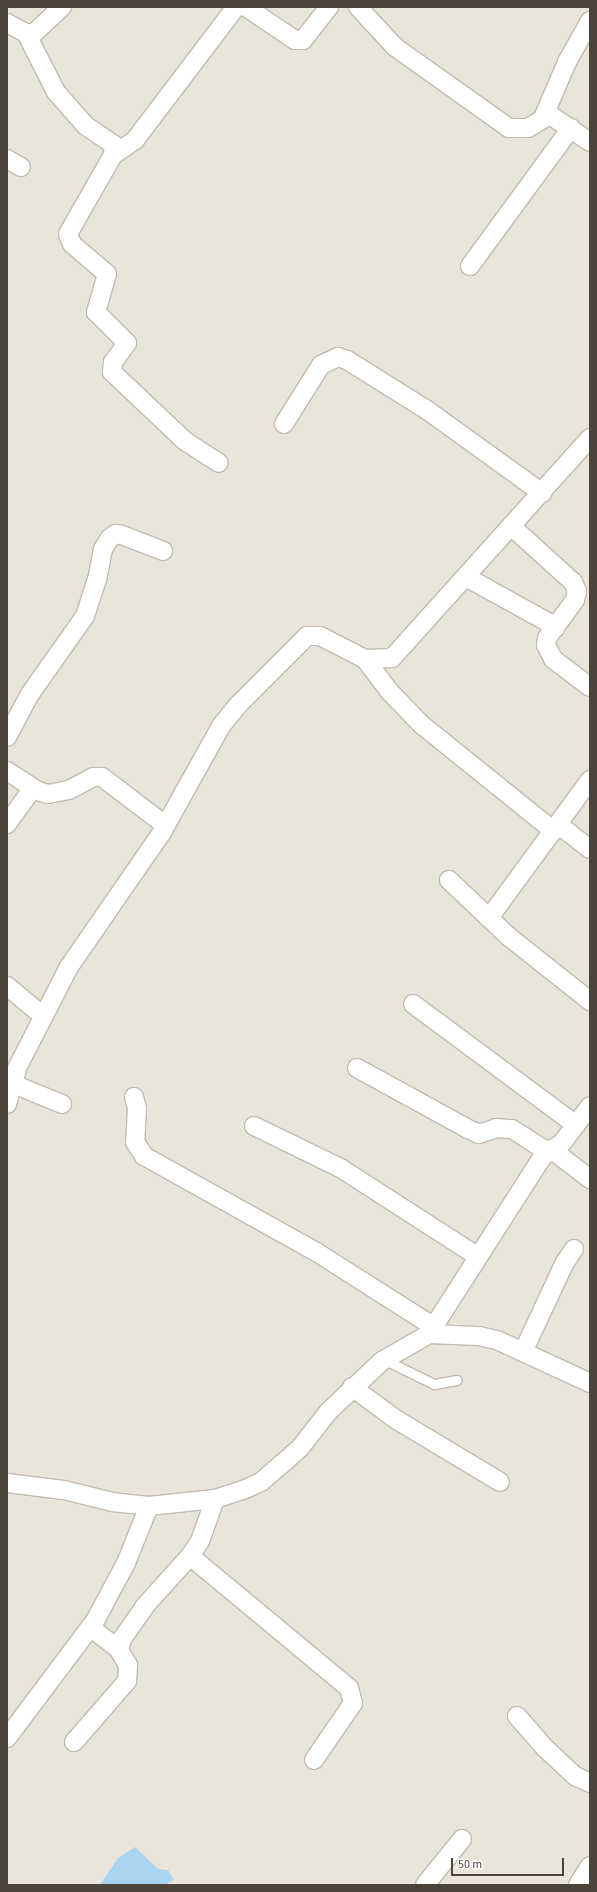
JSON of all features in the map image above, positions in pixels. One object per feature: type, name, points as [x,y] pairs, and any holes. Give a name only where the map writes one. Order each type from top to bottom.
[{"type":"street","points":[[26,34],[36,32],[62,7]]},
{"type":"street","points":[[113,155],[135,140],[236,7]]},
{"type":"street","points":[[246,7],[295,40],[303,40],[329,7]]},
{"type":"street","points":[[358,7],[395,47],[509,128],[528,128],[550,115],[590,142]]},
{"type":"street","points":[[543,118],[567,62],[590,21]]},
{"type":"street","points":[[7,22],[26,34],[56,92],[86,126],[114,145],[113,155],[68,234],[72,244],[107,274],[96,312],[127,343],[113,362],[112,372],[185,441],[219,463]]},
{"type":"street","points":[[470,266],[571,128]]},
{"type":"street","points":[[284,424],[321,365],[338,357],[347,360],[427,410],[542,493]]},
{"type":"street","points":[[366,659],[392,658],[590,438]]},
{"type":"street","points":[[511,526],[565,574],[584,597],[569,611],[547,638],[548,652],[590,687]]},
{"type":"street","points":[[7,737],[30,694],[85,616],[98,580],[103,549],[110,538],[116,534],[122,535],[163,551]]},
{"type":"street","points":[[466,577],[555,628]]},
{"type":"street","points":[[7,1104],[17,1068],[69,967],[165,825],[221,726],[293,648],[307,636],[320,636],[366,659],[389,691],[422,725],[557,828],[590,849]]},
{"type":"street","points":[[7,771],[33,788],[48,794],[59,794],[93,777],[102,778],[165,825]]},
{"type":"street","points":[[489,918],[557,828],[590,780]]},
{"type":"street","points":[[7,824],[33,788]]},
{"type":"street","points":[[449,880],[540,963],[590,1001]]},
{"type":"street","points":[[7,986],[43,1016]]},
{"type":"street","points":[[413,1004],[576,1125]]},
{"type":"street","points":[[356,1068],[479,1134],[496,1128],[512,1129],[549,1150],[590,1179]]},
{"type":"street","points":[[12,1084],[62,1104]]},
{"type":"street","points":[[134,1097],[138,1108],[135,1142],[144,1156],[318,1253],[431,1330],[479,1336],[523,1352],[590,1383]]},
{"type":"street","points":[[7,1483],[64,1490],[112,1502],[149,1506],[215,1499],[261,1482],[300,1448],[328,1412],[352,1387],[385,1360],[431,1330],[532,1170],[549,1150],[562,1142],[590,1106]]},
{"type":"street","points":[[254,1126],[342,1169],[477,1256]]},
{"type":"street","points":[[523,1352],[574,1249]]},
{"type":"street","points":[[352,1387],[397,1420],[500,1482]]},
{"type":"street","points":[[119,1650],[122,1639],[144,1607],[190,1556],[200,1541],[215,1499]]},
{"type":"street","points":[[7,1738],[90,1627],[126,1562],[149,1506]]},
{"type":"street","points":[[190,1556],[349,1688],[353,1702],[314,1760]]},
{"type":"street","points":[[74,1742],[127,1681],[128,1665],[119,1650],[90,1627]]},
{"type":"street","points":[[517,1716],[544,1748],[575,1776],[590,1784]]},
{"type":"street","points":[[426,1885],[462,1839]]},
{"type":"street","points":[[578,1885],[590,1866]]},
{"type":"lane","points":[[385,1360],[434,1384],[457,1380]]},
{"type":"shaded area","points":[[7,7],[590,7],[590,1885],[7,1885]]},
{"type":"water","points":[[135,1847],[158,1869],[168,1870],[174,1880],[164,1885],[100,1885],[118,1858]]}]
